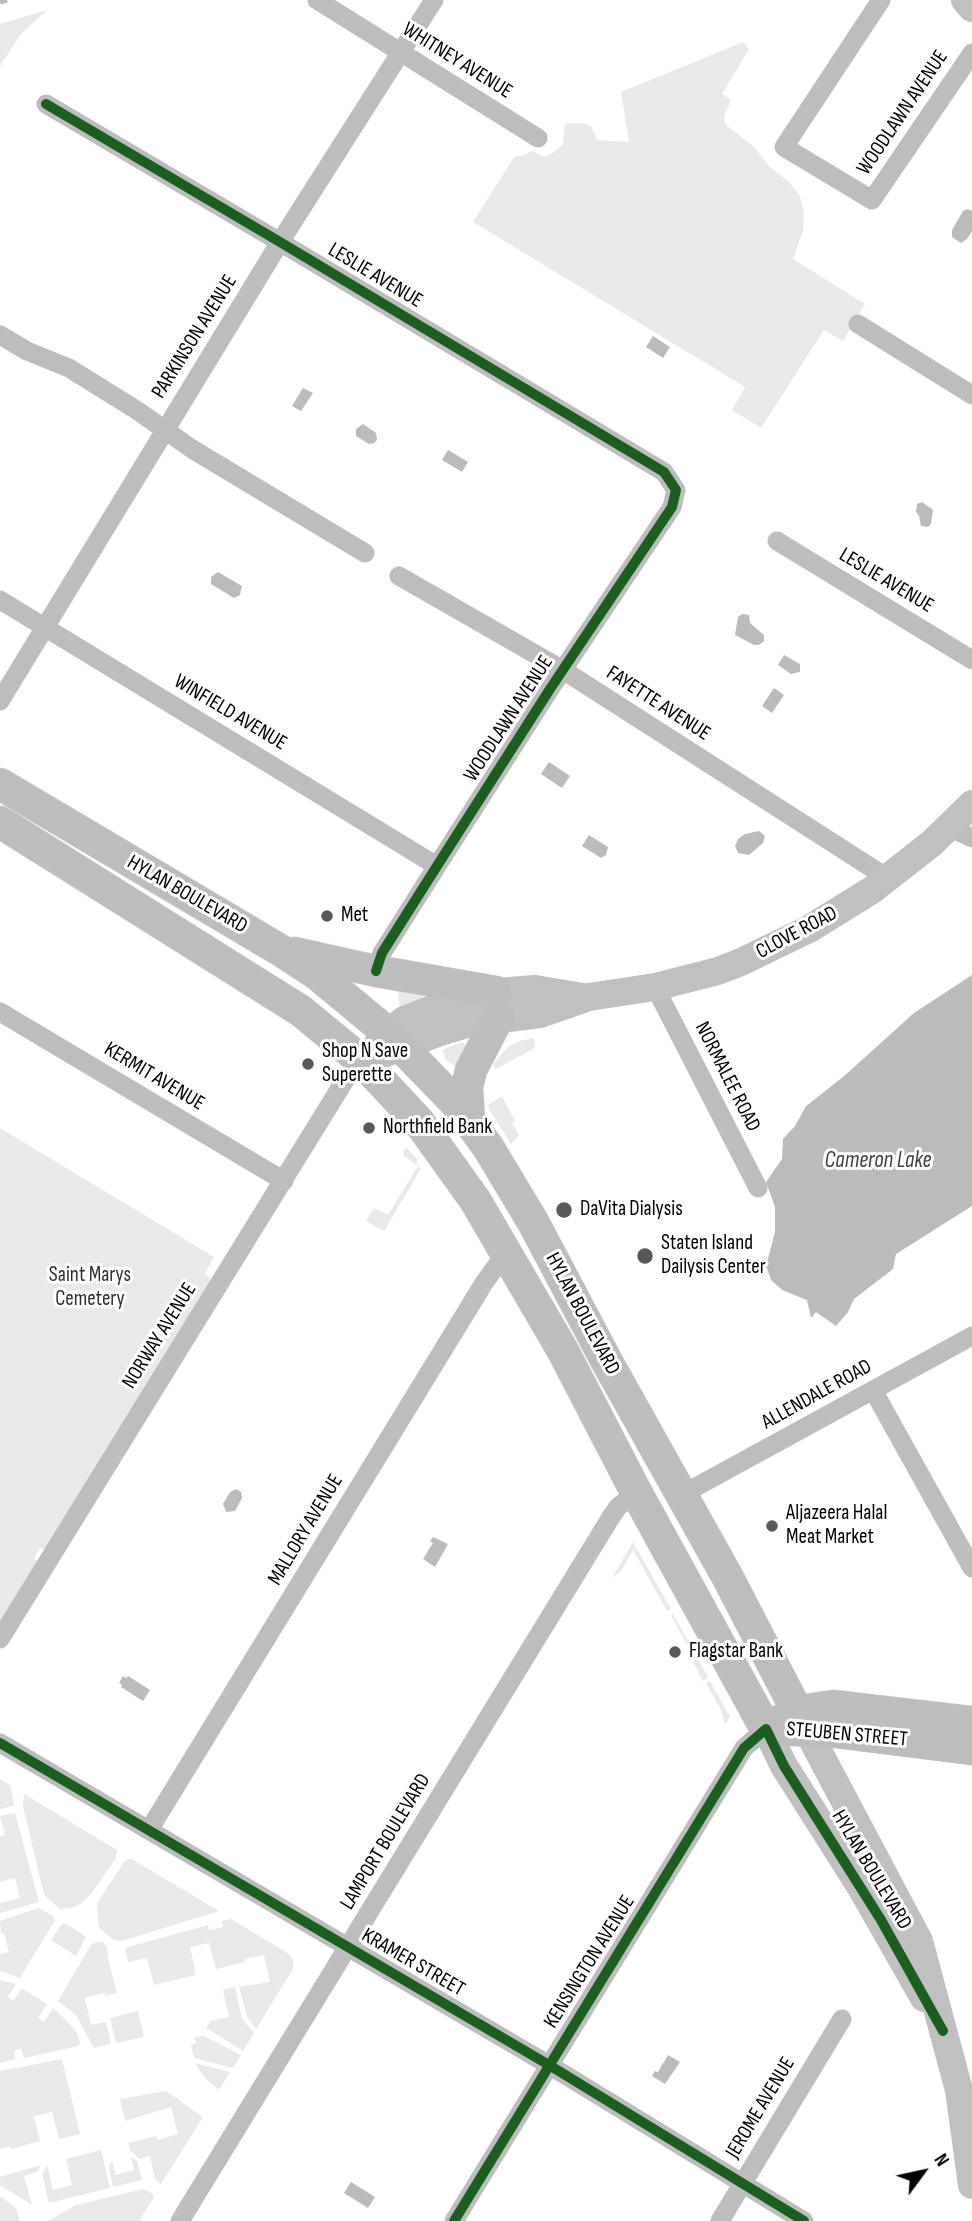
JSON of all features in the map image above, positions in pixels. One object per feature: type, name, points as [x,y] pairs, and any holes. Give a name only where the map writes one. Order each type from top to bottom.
[{"type":"main road","name":"HYLAN BOULEVARD","points":[[0,784],[280,950],[336,989],[396,1040],[469,1120],[516,1193],[616,1379],[683,1494],[803,1722]]},
{"type":"main road","name":"HYLAN BOULEVARD","points":[[0,822],[272,992],[363,1062],[400,1101],[435,1143],[475,1200],[563,1351],[636,1492],[766,1729]]},
{"type":"main road","points":[[280,950],[376,971],[497,1005],[471,1070],[467,1087],[469,1120]]},
{"type":"main road","name":"STEUBEN STREET","points":[[803,1722],[815,1708],[839,1706],[972,1722]]},
{"type":"main road","name":"STEUBEN STREET","points":[[766,1729],[803,1722],[972,1749]]},
{"type":"street","name":"WHITNEY AVENUE","points":[[317,0],[538,138]]},
{"type":"street","name":"WOODLAWN AVENUE","points":[[881,0],[784,147],[872,200],[972,53]]},
{"type":"street","points":[[965,0],[972,8]]},
{"type":"street","name":"PARKINSON AVENUE","points":[[0,701],[280,242],[400,52],[438,1]]},
{"type":"street","name":"LESLIE AVENUE","points":[[46,104],[664,472],[676,490]]},
{"type":"street","points":[[858,324],[972,395]]},
{"type":"street","points":[[0,335],[27,351],[69,368],[192,449],[365,553]]},
{"type":"street","name":"WOODLAWN AVENUE","points":[[376,971],[382,953],[437,866],[672,507],[676,490]]},
{"type":"street","name":"LESLIE AVENUE","points":[[777,541],[972,660]]},
{"type":"street","name":"FAYETTE AVENUE","points":[[399,576],[563,670],[889,879]]},
{"type":"street","name":"WINFIELD AVENUE","points":[[0,600],[437,866]]},
{"type":"street","name":"CLOVE ROAD","points":[[363,1062],[396,1040],[404,1020],[458,999],[497,1005],[535,989],[589,998],[655,987],[718,971],[765,952],[832,916],[960,832],[972,804]]},
{"type":"street","name":"NORMALEE ROAD","points":[[655,987],[758,1188]]},
{"type":"street","name":"KERMIT AVENUE","points":[[0,1012],[284,1181]]},
{"type":"street","name":"NORWAY AVENUE","points":[[0,1639],[345,1080],[363,1062]]},
{"type":"street","name":"MALLORY AVENUE","points":[[149,1830],[484,1283],[497,1265],[508,1257]]},
{"type":"street","name":"ALLENDALE ROAD","points":[[683,1494],[972,1336]]},
{"type":"street","points":[[873,1391],[972,1567]]},
{"type":"street","name":"LAMPORT BOULEVARD","points":[[180,2221],[611,1517],[618,1507],[636,1492]]},
{"type":"street","name":"HYLAN BOULEVARD","points":[[803,1722],[919,1941],[968,2126],[972,2185]]},
{"type":"street","name":"HYLAN BOULEVARD","points":[[766,1729],[784,1766],[881,1920],[943,2031]]},
{"type":"street","name":"KENSINGTON AVENUE","points":[[454,2221],[744,1748],[766,1729]]},
{"type":"street","name":"KRAMER STREET","points":[[0,1743],[549,2064],[804,2221]]},
{"type":"street","name":"JEROME AVENUE","points":[[720,2221],[842,2019]]},
{"type":"green space","points":[[47,10],[21,34],[0,66],[0,24]]},
{"type":"green space","points":[[743,42],[749,49],[722,94],[731,100],[724,117],[726,125],[754,147],[800,196],[804,212],[803,231],[793,259],[865,304],[843,341],[824,330],[761,428],[732,410],[745,387],[473,222],[514,157],[531,151],[545,157],[557,150],[563,144],[565,124],[583,123],[591,126],[597,140],[629,142],[621,92]]},
{"type":"green space","points":[[398,991],[422,994],[423,998],[400,1008]]},
{"type":"green space","points":[[534,1038],[535,1048],[496,1069],[493,1064],[508,1047]]},
{"type":"green space","points":[[462,1042],[469,1047],[456,1067],[446,1060],[442,1050]]},
{"type":"green space","points":[[502,1096],[519,1135],[511,1144],[488,1105]]},
{"type":"green space","name":"Saint Marys Cemetery","points":[[0,1128],[214,1257],[205,1273],[212,1280],[49,1550],[40,1548],[34,1558],[38,1562],[0,1624]]},
{"type":"green space","points":[[407,1148],[418,1160],[416,1162],[421,1169],[384,1231],[366,1221],[374,1208],[388,1215],[418,1166],[403,1155],[404,1149]]},
{"type":"green space","points":[[633,1542],[671,1609],[667,1611],[633,1550],[621,1571],[612,1578]]},
{"type":"green space","points":[[673,1614],[708,1677],[703,1681],[671,1615]]},
{"type":"green space","points":[[710,1681],[730,1717],[725,1725],[721,1710],[706,1683]]},
{"type":"green space","points":[[0,1779],[11,1786],[14,1806],[0,1809]]},
{"type":"green space","points":[[24,1794],[117,1850],[116,1858],[82,1903],[60,1909],[44,1895],[23,1806]]},
{"type":"green space","points":[[15,1813],[39,1902],[0,1913],[0,1903],[20,1898],[15,1878],[0,1882],[0,1836],[5,1835],[0,1816]]},
{"type":"green space","points":[[130,1858],[219,1911],[122,1941],[114,1940],[99,1928],[97,1905],[124,1862]]},
{"type":"green space","points":[[39,1908],[54,1917],[54,1922],[20,1978],[0,1971],[0,1954],[9,1952],[4,1933],[1,1933],[0,1921]]},
{"type":"green space","points":[[231,1919],[288,1953],[293,1960],[293,1969],[256,2029],[247,2017],[239,1987],[270,1982],[264,1955],[216,1969],[209,1943],[190,1947],[196,1975],[154,1985],[147,1958],[128,1962],[125,1948],[208,1925],[209,1930],[223,1927],[222,1921]]},
{"type":"green space","points":[[65,1923],[86,1937],[76,1956],[51,1940]]},
{"type":"green space","points":[[103,1942],[107,1947],[117,1993],[85,1998],[91,2025],[106,2022],[111,2044],[94,2048],[76,2015],[58,2001],[91,1945]]},
{"type":"green space","points":[[0,1980],[16,1984],[8,1997],[13,2001],[22,1988],[47,2004],[38,2018],[44,2022],[53,2008],[58,2012],[76,2031],[79,2046],[24,2058],[21,2049],[14,2051],[15,2059],[0,2063]]},
{"type":"green space","points":[[235,1987],[242,2018],[254,2033],[243,2051],[206,2028],[210,2021],[229,2017],[223,1990]]},
{"type":"green space","points":[[138,2011],[144,2037],[116,2043],[110,2018]]},
{"type":"green space","points":[[204,2036],[241,2055],[233,2068],[194,2058],[191,2045],[196,2043],[194,2037]]},
{"type":"green space","points":[[62,2059],[80,2134],[59,2139],[52,2112],[34,2116],[40,2141],[12,2149],[10,2146],[0,2149],[0,2071]]},
{"type":"green space","points":[[195,2063],[230,2072],[219,2090],[204,2077]]},
{"type":"green space","points":[[166,2091],[203,2117],[161,2184],[155,2179],[150,2156],[140,2159],[130,2151],[128,2143],[156,2136],[158,2140],[178,2134],[171,2107],[125,2121],[120,2099]]},
{"type":"green space","points":[[101,2150],[110,2188],[49,2203],[42,2174],[47,2165],[53,2190],[72,2185],[66,2159]]},
{"type":"green space","points":[[131,2156],[137,2161],[142,2180],[113,2187],[109,2166],[112,2161],[116,2175],[134,2170]]},
{"type":"green space","points":[[41,2165],[37,2172],[24,2176],[32,2205],[0,2185],[0,2177]]},
{"type":"green space","points":[[143,2189],[151,2192],[154,2197],[139,2221],[48,2221],[76,2205]]},
{"type":"green space","points":[[0,2196],[16,2208],[20,2221],[0,2221]]},
{"type":"water","points":[[963,211],[972,211],[972,231],[961,243],[952,237],[952,230]]},
{"type":"water","points":[[653,336],[670,347],[663,358],[646,347]]},
{"type":"water","points":[[303,388],[313,393],[301,411],[292,406]]},
{"type":"water","points":[[363,424],[376,433],[377,440],[374,443],[369,444],[356,436],[356,429]]},
{"type":"water","points":[[448,450],[468,462],[462,472],[442,460]]},
{"type":"water","points":[[922,502],[933,510],[928,527],[921,526],[916,512],[917,504]]},
{"type":"water","points":[[218,572],[242,586],[240,595],[234,598],[211,584],[211,577]]},
{"type":"water","points":[[742,614],[749,615],[750,623],[764,635],[764,641],[759,645],[735,635],[738,617]]},
{"type":"water","points":[[784,655],[800,664],[800,672],[791,674],[778,665]]},
{"type":"water","points":[[774,688],[784,695],[772,713],[762,706]]},
{"type":"water","points":[[549,762],[570,776],[562,788],[541,774]]},
{"type":"water","points":[[759,831],[765,836],[763,843],[749,855],[738,853],[735,846],[738,839],[745,834]]},
{"type":"water","points":[[589,835],[608,847],[606,855],[601,858],[582,846]]},
{"type":"water","name":"Cameron Lake","points":[[972,975],[972,1206],[896,1254],[893,1269],[854,1299],[848,1312],[836,1326],[816,1312],[811,1318],[807,1300],[782,1290],[771,1280],[766,1266],[775,1232],[775,1207],[766,1182],[782,1159],[783,1139],[795,1126],[806,1106],[843,1077],[914,1013]]},
{"type":"water","points":[[236,1489],[241,1492],[242,1498],[235,1511],[226,1512],[223,1504],[230,1492]]},
{"type":"water","points":[[433,1537],[448,1544],[435,1567],[423,1559],[433,1543],[430,1541]]},
{"type":"water","points":[[123,1676],[128,1676],[150,1690],[143,1701],[121,1687],[119,1683]]},
{"type":"water","points":[[668,2055],[680,2062],[665,2084],[652,2076],[655,2071],[658,2072]]},
{"type":"water","points":[[351,2182],[375,2197],[368,2208],[344,2193]]},
{"type":"railway","points":[[0,2],[7,0]]},
{"type":"cycle path","points":[[46,104],[664,472],[676,490],[672,507],[550,689],[437,866],[382,953],[376,971]]},
{"type":"cycle path","points":[[454,2221],[744,1748],[766,1729],[784,1766],[881,1920],[943,2031]]},
{"type":"cycle path","points":[[0,1743],[549,2065],[804,2221]]},
{"type":"place","name":"Met","points":[[327,916]]},
{"type":"place","name":"Shop N Save Superette","points":[[308,1064]]},
{"type":"place","name":"Northfield Bank","points":[[369,1128]]},
{"type":"place","name":"DaVita Dialysis","points":[[564,1210]]},
{"type":"place","name":"Staten Island Dailysis Center","points":[[645,1256]]},
{"type":"place","name":"Aljazeera Halal Meat Market","points":[[772,1526]]},
{"type":"place","name":"Flagstar Bank","points":[[675,1652]]}]
